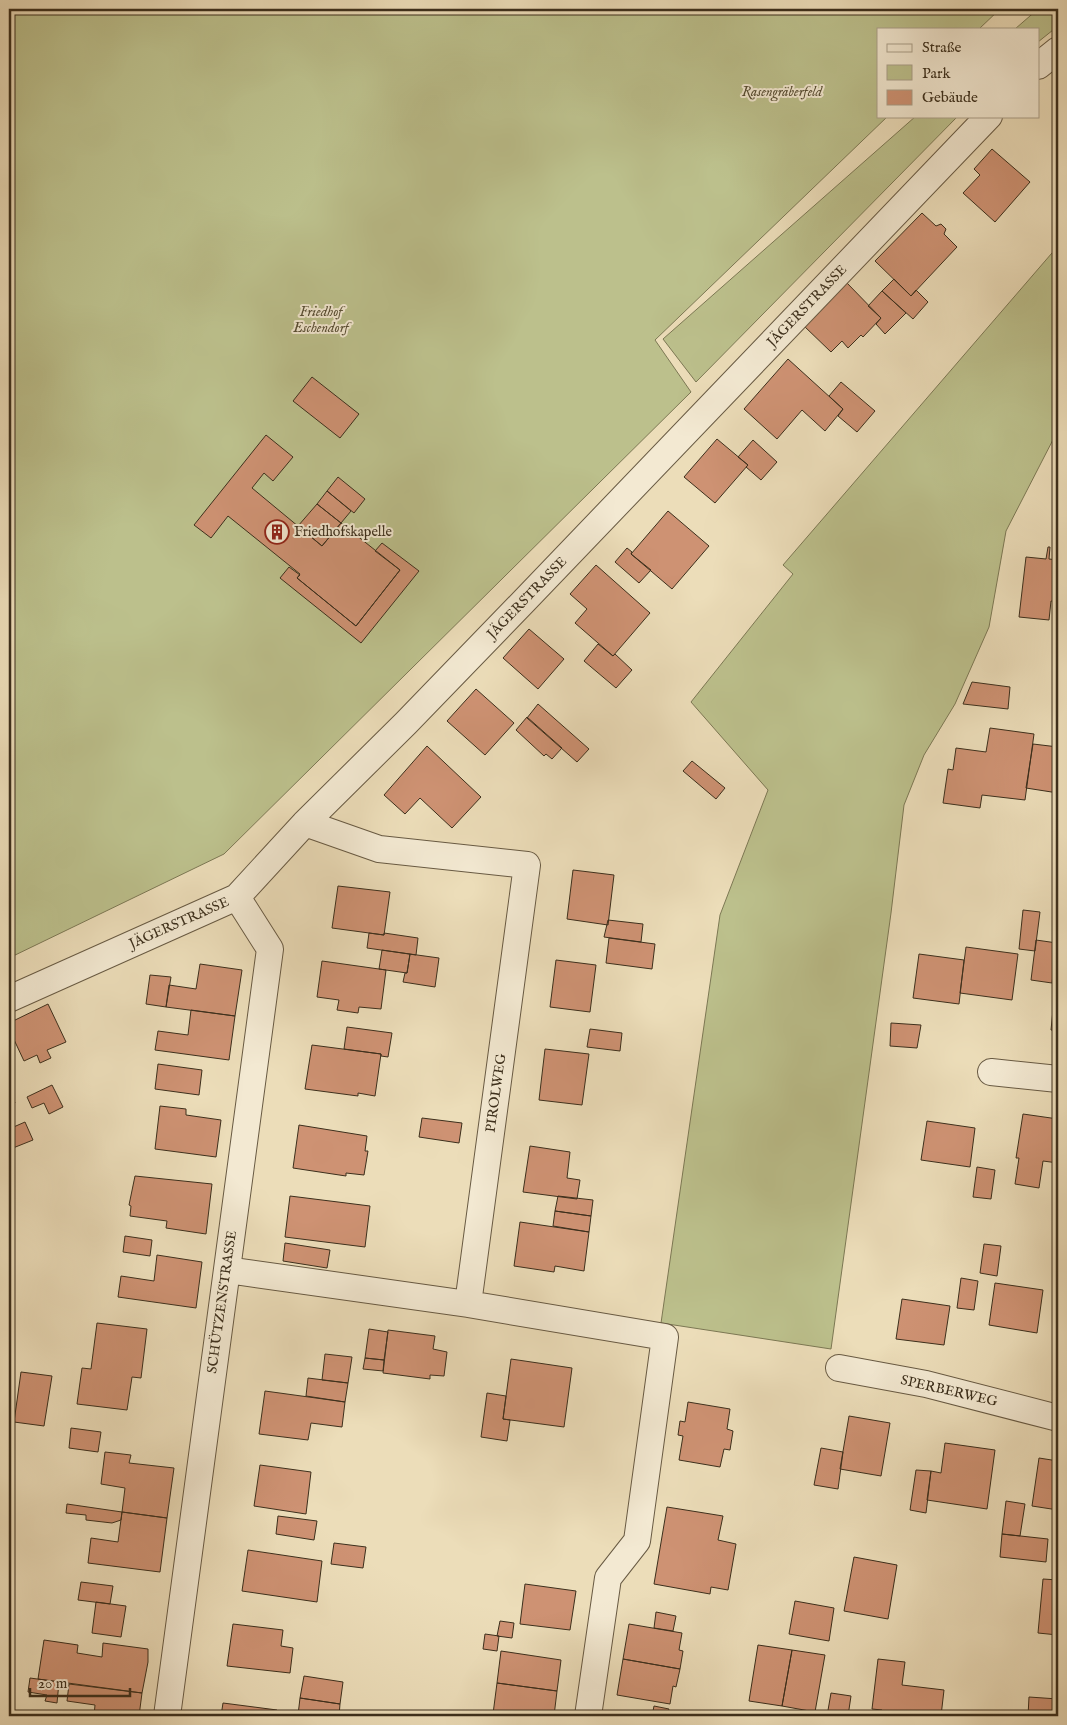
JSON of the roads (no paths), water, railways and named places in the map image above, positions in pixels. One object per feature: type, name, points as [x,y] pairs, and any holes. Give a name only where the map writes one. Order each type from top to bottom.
[{"type":"street","points":[[1040,64],[1058,50]]},
{"type":"street","name":"JÄGERSTRASSE","points":[[9,999],[237,897],[306,823],[525,600],[987,118]]},
{"type":"street","name":"PIROLWEG","points":[[306,823],[379,848],[527,865],[468,1304]]},
{"type":"street","name":"SCHÜTZENSTRASSE","points":[[167,1716],[270,949],[237,897]]},
{"type":"street","points":[[991,1072],[1058,1079]]},
{"type":"street","points":[[226,1270],[468,1304],[665,1337],[637,1541],[608,1578],[588,1716]]},
{"type":"street","name":"SPERBERWEG","points":[[839,1368],[926,1384],[1058,1418]]},
{"type":"place","name":"Friedhofskapelle","points":[[277,532]]},
{"type":"park label","name":"Rasengräberfeld","points":[[782,92]]},
{"type":"park label","name":"Friedhof Eschendorf","points":[[321,320]]}]
